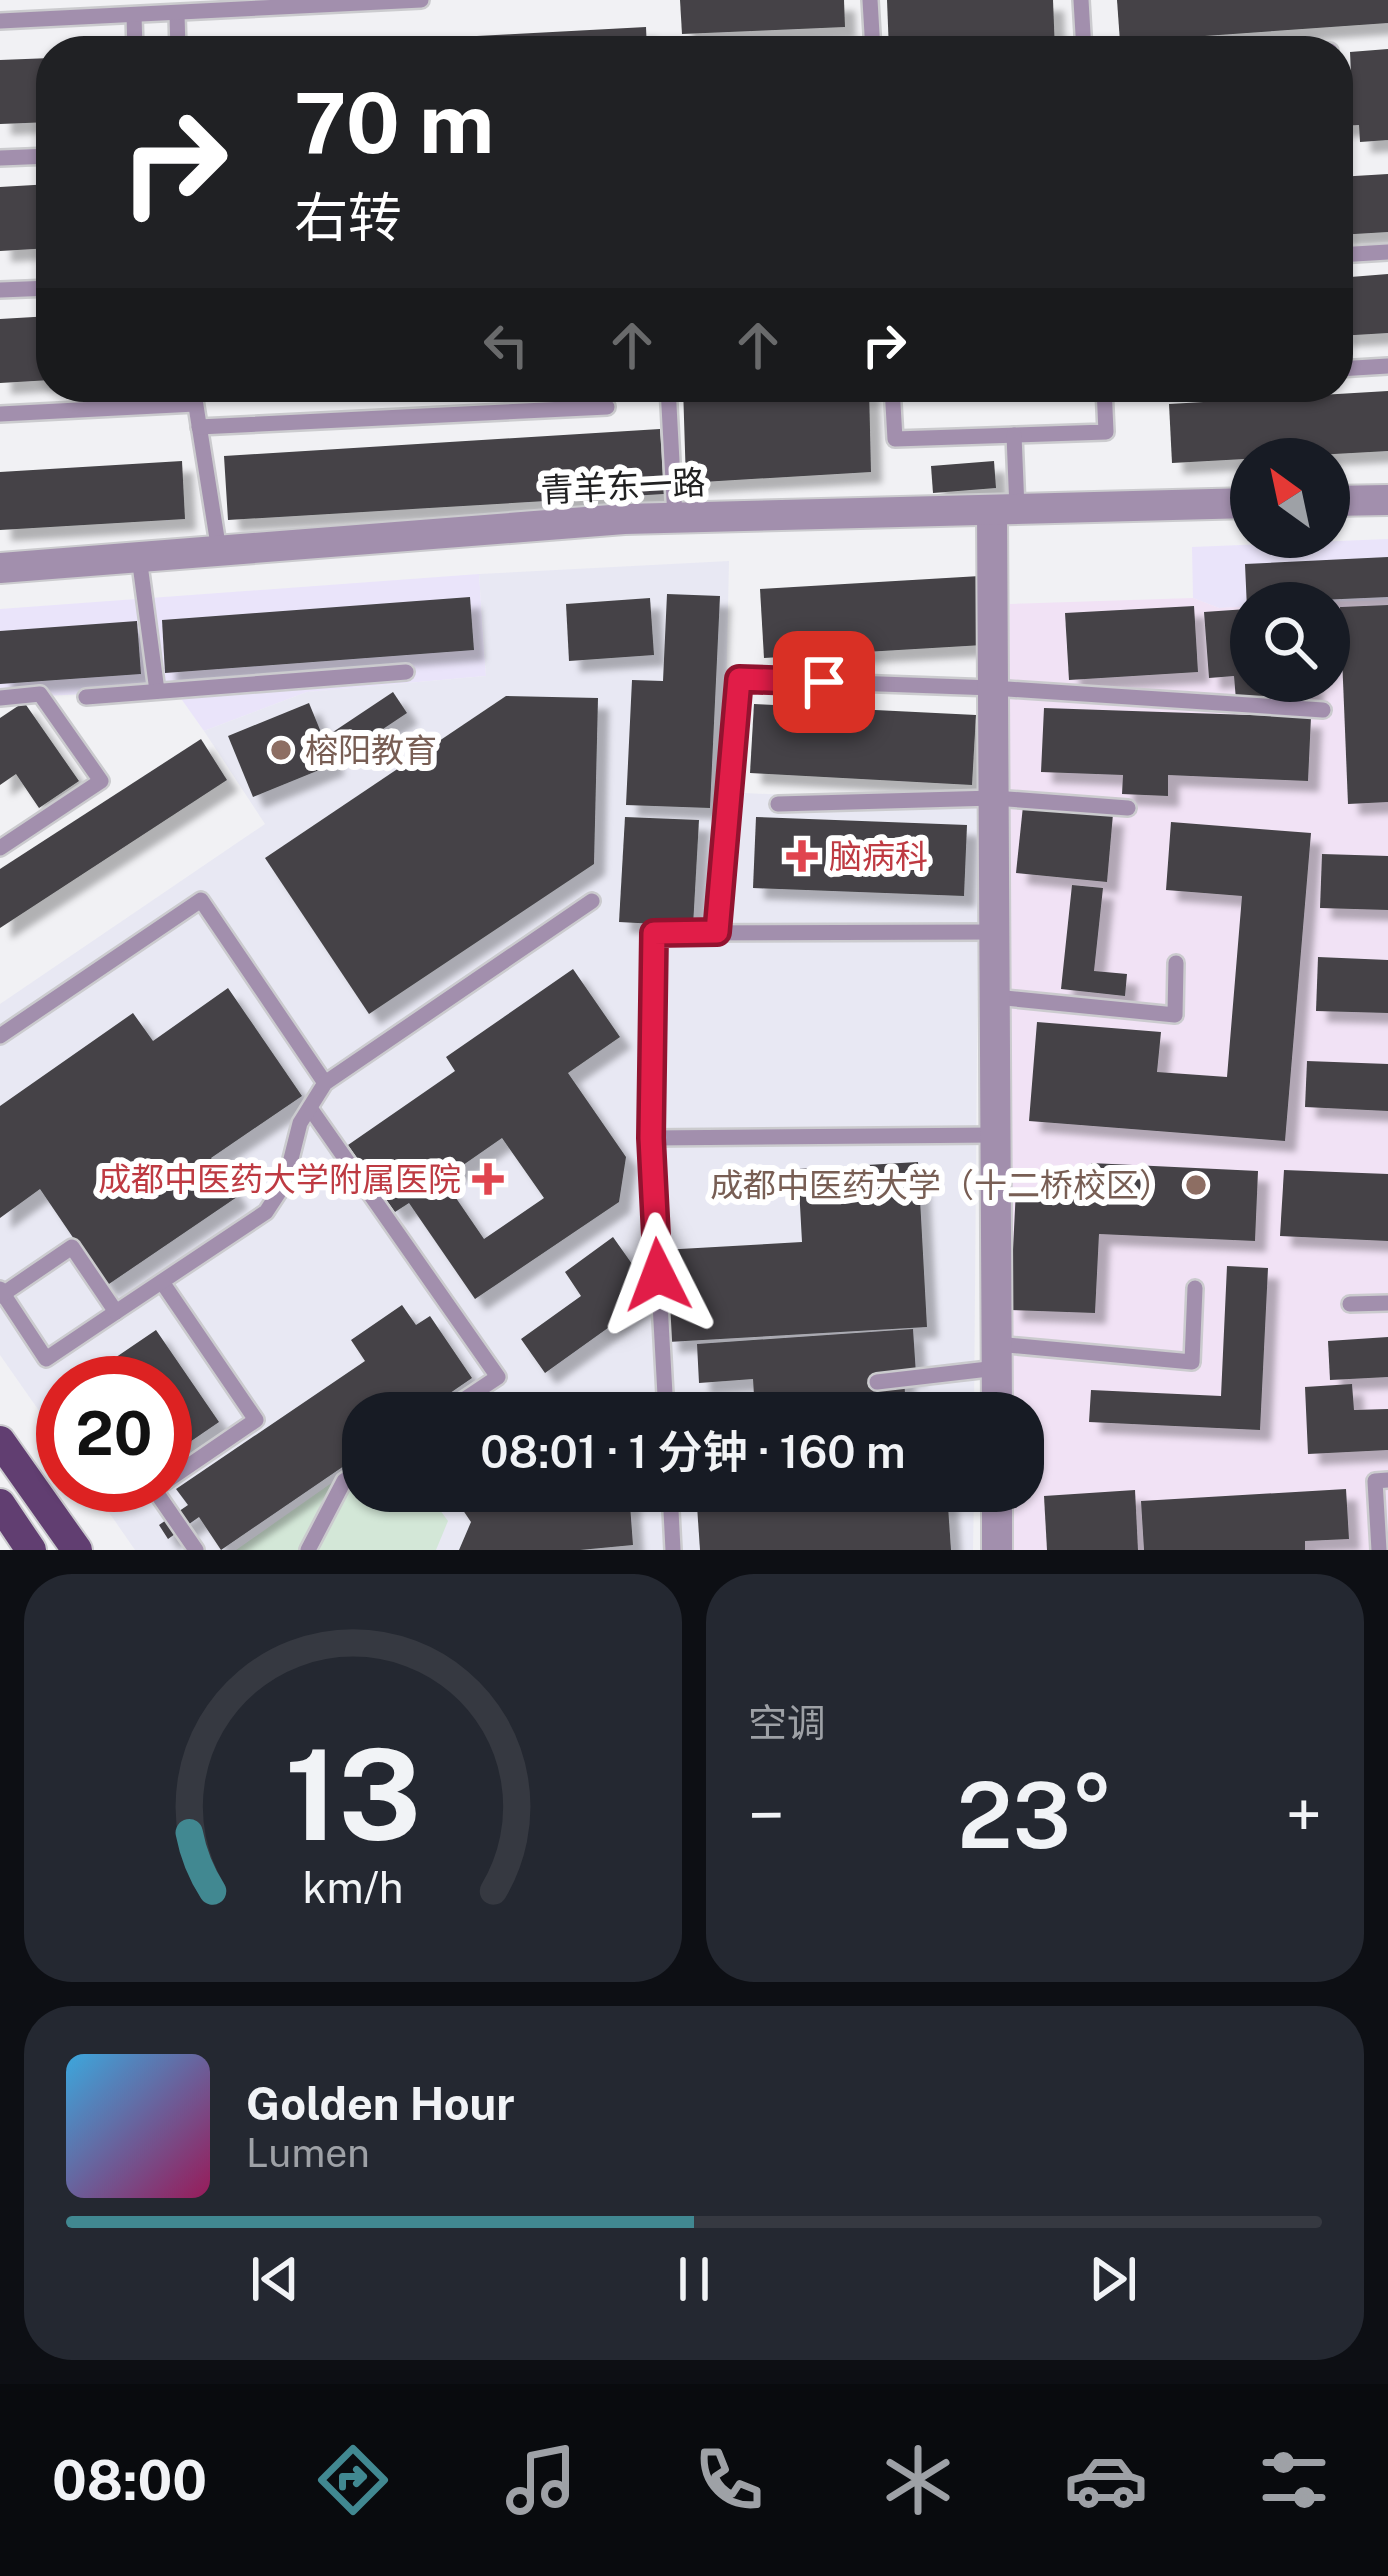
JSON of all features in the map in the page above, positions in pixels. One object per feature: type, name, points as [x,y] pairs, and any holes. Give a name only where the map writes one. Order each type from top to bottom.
[{"type":"main road","points":[[0,1442],[77,1550]]},
{"type":"main road","points":[[0,1504],[31,1550]]},
{"type":"street","points":[[1350,501],[1388,500]]},
{"type":"street","name":"青羊东一路","points":[[0,568],[675,518],[1230,504]]},
{"type":"street","points":[[997,1392],[993,688],[1004,510]]},
{"type":"street","points":[[997,1512],[997,1550]]},
{"type":"lane","points":[[0,21],[421,0]]},
{"type":"lane","points":[[870,0],[872,36]]},
{"type":"lane","points":[[1081,0],[1083,36]]},
{"type":"lane","points":[[178,14],[178,36]]},
{"type":"lane","points":[[134,15],[135,36]]},
{"type":"lane","points":[[0,158],[36,157]]},
{"type":"lane","points":[[1353,255],[1388,252]]},
{"type":"lane","points":[[0,290],[36,289]]},
{"type":"lane","points":[[1353,368],[1388,366]]},
{"type":"lane","points":[[0,414],[129,402]]},
{"type":"lane","points":[[195,402],[219,551]]},
{"type":"lane","points":[[669,402],[675,518]]},
{"type":"lane","points":[[893,402],[895,439],[1106,432],[1105,402]]},
{"type":"lane","points":[[199,427],[607,407]]},
{"type":"lane","points":[[1004,510],[1014,435]]},
{"type":"lane","points":[[139,556],[157,691]]},
{"type":"lane","points":[[86,697],[406,673]]},
{"type":"lane","points":[[717,932],[739,679],[993,688],[1324,710]]},
{"type":"lane","points":[[0,698],[40,694],[101,781],[0,848]]},
{"type":"lane","points":[[778,804],[994,798],[1128,808]]},
{"type":"lane","points":[[0,1036],[201,900],[325,1083]]},
{"type":"lane","points":[[116,1312],[72,1247],[1,1292],[46,1359],[266,1212],[285,1183],[300,1123],[325,1083],[592,901]]},
{"type":"lane","points":[[665,1392],[651,1138],[654,933],[994,932]]},
{"type":"lane","points":[[995,997],[1175,1016],[1176,963]]},
{"type":"lane","points":[[310,1108],[498,1377],[476,1392]]},
{"type":"lane","points":[[651,1138],[995,1135]]},
{"type":"lane","points":[[162,1282],[256,1420],[192,1463]]},
{"type":"lane","points":[[877,1382],[997,1356],[1192,1362],[1195,1288]]},
{"type":"lane","points":[[1350,1304],[1388,1304]]},
{"type":"lane","points":[[1379,1550],[1375,1481],[1388,1480]]},
{"type":"lane","points":[[308,1550],[342,1484]]},
{"type":"lane","points":[[170,1512],[196,1550]]},
{"type":"lane","points":[[671,1512],[673,1550]]},
{"type":"shaded area","points":[[1388,539],[1388,601],[1350,602],[1350,582],[1230,582],[1230,608],[1193,598],[1192,547],[1230,545],[1230,558],[1350,558],[1350,541]]},
{"type":"shaded area","name":"成都中医药大学附属医院","points":[[729,561],[724,792],[979,804],[974,1392],[342,1392],[342,1512],[974,1512],[973,1550],[135,1550],[109,1512],[192,1512],[192,1356],[36,1356],[36,1406],[0,1355],[0,1004],[265,824],[204,731],[307,692],[486,676],[479,574]]},
{"type":"shaded area","points":[[479,574],[486,676],[307,692],[204,731],[175,690],[0,698],[0,609]]},
{"type":"shaded area","name":"成都中医药大学（十二桥校区）","points":[[1193,598],[1230,607],[1230,702],[1350,702],[1350,601],[1388,600],[1388,1550],[1009,1550],[1008,1512],[1044,1512],[1044,1392],[1005,1392],[1010,604]]},
{"type":"green space","points":[[342,1476],[342,1512],[441,1512],[448,1521],[436,1550],[236,1550]]},
{"type":"building","points":[[680,0],[844,0],[845,27],[682,34]]},
{"type":"building","points":[[887,0],[1053,0],[1054,36],[888,36]]},
{"type":"building","points":[[1117,0],[1388,0],[1388,23],[1205,36],[1120,36]]},
{"type":"building","points":[[646,27],[646,36],[476,36]]},
{"type":"building","points":[[1388,49],[1388,140],[1360,142],[1359,125],[1353,125],[1353,52]]},
{"type":"building","points":[[36,59],[36,123],[0,124],[0,60]]},
{"type":"building","points":[[1388,174],[1388,232],[1353,234],[1353,176]]},
{"type":"building","points":[[36,185],[36,249],[0,251],[0,187]]},
{"type":"building","points":[[1388,274],[1388,333],[1353,335],[1353,277]]},
{"type":"building","points":[[36,317],[36,381],[0,383],[0,319]]},
{"type":"building","points":[[1388,391],[1388,451],[1350,453],[1350,438],[1230,438],[1230,460],[1172,463],[1169,404],[1353,402],[1353,393]]},
{"type":"building","points":[[683,402],[869,402],[871,472],[686,483]]},
{"type":"building","points":[[660,429],[664,494],[228,520],[224,456]]},
{"type":"building","points":[[182,461],[185,519],[0,530],[0,472]]},
{"type":"building","points":[[994,461],[996,488],[933,493],[931,466]]},
{"type":"building","points":[[1388,557],[1388,597],[1350,599],[1350,582],[1246,582],[1245,564]]},
{"type":"building","points":[[980,576],[983,645],[764,658],[760,589]]},
{"type":"building","points":[[667,594],[720,596],[710,808],[626,805],[632,680],[663,681]]},
{"type":"building","points":[[470,597],[474,650],[165,673],[162,620]]},
{"type":"building","points":[[650,598],[654,655],[569,661],[566,604]]},
{"type":"building","points":[[1388,605],[1388,802],[1348,804],[1344,702],[1350,702],[1350,607]]},
{"type":"building","points":[[1194,606],[1198,672],[1069,680],[1065,613]]},
{"type":"building","points":[[1230,610],[1230,676],[1209,678],[1204,612]]},
{"type":"building","points":[[137,621],[141,674],[0,684],[0,631]]},
{"type":"building","points":[[393,692],[407,713],[347,753],[333,732]]},
{"type":"building","points":[[506,696],[598,698],[594,864],[369,1014],[265,858]]},
{"type":"building","points":[[24,702],[79,781],[39,808],[16,774],[0,785],[0,718]]},
{"type":"building","name":"榕阳教育","points":[[309,703],[334,764],[253,797],[228,736]]},
{"type":"building","points":[[754,704],[976,715],[972,785],[750,773]]},
{"type":"building","points":[[1044,708],[1311,717],[1308,781],[1168,775],[1168,796],[1122,794],[1123,775],[1041,772]]},
{"type":"building","points":[[201,739],[227,780],[0,928],[0,869]]},
{"type":"building","points":[[1023,806],[1113,814],[1107,882],[1016,873]]},
{"type":"building","points":[[625,817],[699,820],[693,926],[619,922]]},
{"type":"building","points":[[756,817],[967,825],[964,896],[753,888]]},
{"type":"building","points":[[1171,822],[1311,833],[1285,1141],[1029,1121],[1037,1022],[1161,1032],[1157,1072],[1227,1077],[1242,896],[1166,890]]},
{"type":"building","points":[[1322,854],[1388,856],[1388,910],[1320,908]]},
{"type":"building","points":[[1072,885],[1103,888],[1094,971],[1127,974],[1125,996],[1061,989]]},
{"type":"building","points":[[1318,957],[1388,960],[1388,1013],[1316,1011]]},
{"type":"building","points":[[573,969],[620,1037],[568,1073],[626,1157],[619,1202],[475,1299],[409,1203],[395,1212],[348,1145],[455,1071],[446,1057]],"holes":[[[502,1138],[544,1198],[484,1239],[443,1179]]]},
{"type":"building","points":[[228,988],[302,1096],[211,1158],[237,1197],[106,1286],[40,1189],[0,1218],[0,1106],[133,1013],[153,1041]]},
{"type":"building","points":[[1307,1061],[1388,1064],[1388,1111],[1305,1107]]},
{"type":"building","points":[[918,1162],[927,1327],[668,1342],[662,1250],[802,1242],[798,1169]]},
{"type":"building","points":[[1091,1163],[1258,1171],[1255,1241],[1099,1234],[1095,1313],[1010,1310],[1016,1189],[1090,1192]]},
{"type":"building","points":[[1284,1170],[1388,1174],[1388,1241],[1280,1236]]},
{"type":"building","points":[[613,1237],[654,1295],[545,1373],[521,1339],[581,1296],[565,1272]]},
{"type":"building","points":[[1227,1266],[1268,1268],[1260,1430],[1089,1422],[1091,1390],[1221,1396]]},
{"type":"building","points":[[402,1305],[416,1325],[430,1316],[472,1378],[452,1392],[342,1392],[342,1467],[221,1550],[199,1517],[168,1539],[159,1525],[178,1512],[192,1512],[192,1478],[365,1361],[351,1340]]},
{"type":"building","points":[[913,1329],[916,1374],[904,1375],[905,1392],[754,1392],[753,1379],[699,1383],[697,1344]]},
{"type":"building","points":[[156,1330],[174,1356],[118,1356]]},
{"type":"building","points":[[1388,1337],[1388,1377],[1330,1380],[1328,1341]]},
{"type":"building","points":[[192,1383],[219,1422],[192,1440]]},
{"type":"building","points":[[1352,1384],[1354,1410],[1388,1409],[1388,1450],[1308,1454],[1305,1387]]},
{"type":"building","points":[[1346,1489],[1349,1539],[1305,1541],[1305,1550],[1144,1550],[1141,1501]]},
{"type":"building","points":[[1135,1490],[1138,1550],[1047,1550],[1044,1496]]},
{"type":"building","points":[[464,1512],[631,1512],[633,1545],[459,1550],[471,1522]]},
{"type":"building","points":[[697,1512],[948,1512],[951,1550],[700,1550]]},
{"type":"place","name":"榕阳教育","points":[[281,750]]},
{"type":"place","name":"脑病科","points":[[802,856]]},
{"type":"place","name":"成都中医药大学附属医院","points":[[488,1179]]},
{"type":"place","name":"成都中医药大学（十二桥校区）","points":[[1196,1185]]},
{"type":"route","points":[[658,1275],[651,1138],[654,933],[717,932],[739,679],[824,682]]}]
